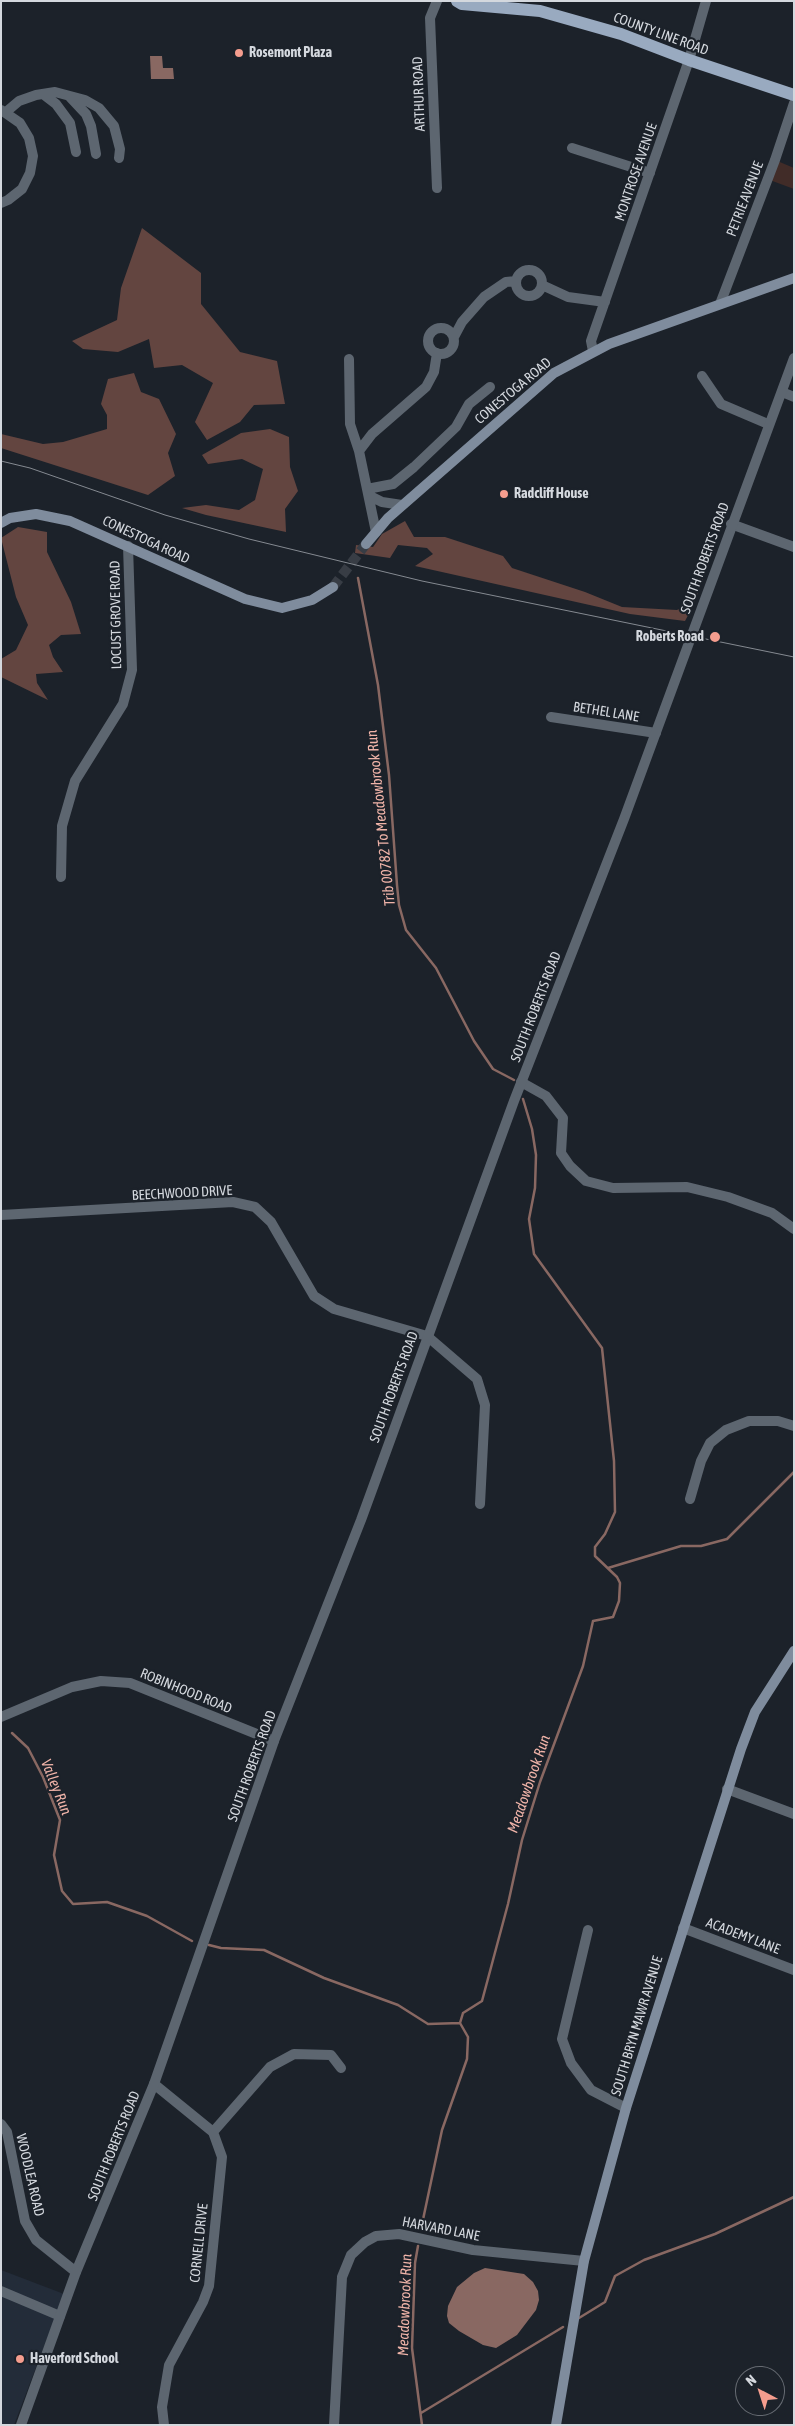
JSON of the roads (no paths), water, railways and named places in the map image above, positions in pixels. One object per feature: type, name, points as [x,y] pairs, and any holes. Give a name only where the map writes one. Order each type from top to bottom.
[{"type":"main road","name":"COUNTY LINE ROAD","points":[[457,1],[462,4],[540,11],[621,34],[689,60],[794,96]]},
{"type":"main road","name":"CONESTOGA ROAD","points":[[366,544],[402,505],[554,373],[593,351],[794,278]]},
{"type":"main road","name":"CONESTOGA ROAD","points":[[1,523],[21,515],[36,514],[70,521],[245,599],[282,608],[312,600],[333,587]]},
{"type":"main road","name":"SOUTH BRYN MAWR AVENUE","points":[[556,2425],[584,2262],[626,2108],[727,1789],[755,1712],[794,1651]]},
{"type":"street","name":"ARTHUR ROAD","points":[[437,1],[430,18],[437,188]]},
{"type":"street","name":"MONTROSE AVENUE","points":[[593,351],[591,341],[689,60],[706,1]]},
{"type":"street","points":[[1,203],[22,189],[30,173],[33,156],[29,138],[20,123],[4,111],[19,101],[55,92],[85,100],[99,108],[108,118],[118,138],[119,158]]},
{"type":"street","points":[[43,94],[56,104],[70,123],[76,152]]},
{"type":"street","points":[[68,95],[86,114],[91,126],[96,154]]},
{"type":"street","name":"PETRIE AVENUE","points":[[720,304],[776,160],[794,103]]},
{"type":"street","points":[[572,148],[650,173]]},
{"type":"street","points":[[454,337],[448,329],[443,327],[433,330],[427,339],[430,349],[436,353],[444,354],[453,347],[454,337],[462,322],[484,297],[506,282],[516,280],[522,272],[532,270],[540,275],[542,285],[537,294],[527,296],[518,291],[516,280]]},
{"type":"street","points":[[542,285],[568,297],[605,302]]},
{"type":"street","points":[[359,451],[372,434],[426,387],[434,372],[436,353]]},
{"type":"street","name":"SOUTH ROBERTS ROAD","points":[[21,2425],[76,2272],[154,2084],[274,1741],[361,1520],[521,1082],[656,733],[731,524],[794,358]]},
{"type":"street","points":[[350,359],[350,424],[359,451],[376,532]]},
{"type":"street","points":[[702,376],[721,404],[768,424]]},
{"type":"street","points":[[368,492],[393,484],[414,468],[456,427],[469,404],[490,387]]},
{"type":"street","points":[[782,392],[794,397]]},
{"type":"street","points":[[368,492],[382,502],[402,505]]},
{"type":"street","points":[[731,524],[794,547]]},
{"type":"street","name":"LOCUST GROVE ROAD","points":[[61,877],[62,826],[75,781],[123,704],[132,670],[128,546]]},
{"type":"street","name":"BETHEL LANE","points":[[551,717],[656,733]]},
{"type":"street","points":[[521,1082],[546,1096],[563,1118],[561,1153],[570,1166],[586,1181],[613,1188],[687,1187],[728,1197],[772,1213],[794,1228]]},
{"type":"street","name":"BEECHWOOD DRIVE","points":[[1,1215],[233,1202],[255,1207],[271,1222],[314,1296],[334,1309],[427,1336]]},
{"type":"street","points":[[427,1336],[478,1379],[485,1405],[480,1504]]},
{"type":"street","points":[[690,1499],[701,1461],[710,1444],[726,1430],[749,1421],[778,1421],[794,1426]]},
{"type":"street","name":"ROBINHOOD ROAD","points":[[1,1717],[72,1687],[101,1681],[130,1683],[274,1741]]},
{"type":"street","points":[[727,1789],[794,1814]]},
{"type":"street","name":"ACADEMY LANE","points":[[682,1928],[794,1970]]},
{"type":"street","points":[[588,1930],[562,2039],[571,2063],[592,2090],[626,2108]]},
{"type":"street","points":[[154,2084],[213,2132],[270,2067],[294,2054],[331,2055],[341,2068]]},
{"type":"street","name":"WOODLEA ROAD","points":[[1,2124],[7,2132],[25,2221],[36,2240],[76,2272]]},
{"type":"street","name":"CORNELL DRIVE","points":[[164,2425],[162,2407],[169,2365],[203,2302],[209,2286],[222,2157],[213,2132]]},
{"type":"street","name":"HARVARD LANE","points":[[334,2425],[342,2277],[351,2255],[365,2242],[376,2236],[398,2234],[474,2250],[584,2262]]},
{"type":"street","points":[[1,2291],[60,2316]]},
{"type":"waterway","name":"Trib 00782 To Meadowbrook Run","points":[[358,578],[378,685],[389,775],[399,905],[406,930],[436,968],[474,1041],[493,1069],[514,1080]]},
{"type":"waterway","name":"Meadowbrook Run","points":[[421,2229],[442,2130],[467,2059],[468,2037],[460,2023],[463,2013],[482,2001],[508,1904],[522,1840],[540,1782],[583,1666],[593,1621],[613,1617],[619,1601],[620,1583],[617,1577],[595,1556],[595,1547],[605,1534],[615,1512],[614,1461],[602,1348],[534,1254],[529,1219],[535,1188],[536,1155],[532,1129],[523,1099]]},
{"type":"waterway","name":"Meadowbrook Run","points":[[608,1568],[681,1546],[701,1546],[727,1539],[794,1472]]},
{"type":"waterway","name":"Valley Run","points":[[12,1733],[28,1748],[43,1777],[60,1820],[54,1855],[62,1891],[73,1904],[107,1902],[147,1916],[192,1941]]},
{"type":"waterway","name":"Valley Run","points":[[209,1945],[221,1948],[264,1950],[324,1978],[398,2005],[428,2024],[460,2023]]},
{"type":"waterway","points":[[579,2318],[605,2302],[615,2276],[644,2260],[715,2234],[794,2197]]},
{"type":"waterway","name":"Meadowbrook Run","points":[[418,2246],[415,2263],[412,2348],[422,2425]]},
{"type":"waterway","points":[[421,2413],[563,2327]]},
{"type":"tunnel","points":[[333,587],[366,544]]},
{"type":"tram line","points":[[1,461],[30,468],[165,515],[249,539],[422,581],[794,657]]},
{"type":"place","name":"Rosemont Plaza","points":[[239,53]]},
{"type":"place","name":"Radcliff House","points":[[504,494]]},
{"type":"place","name":"Roberts Road","points":[[715,637]]},
{"type":"place","name":"Haverford School","points":[[20,2359]]}]
